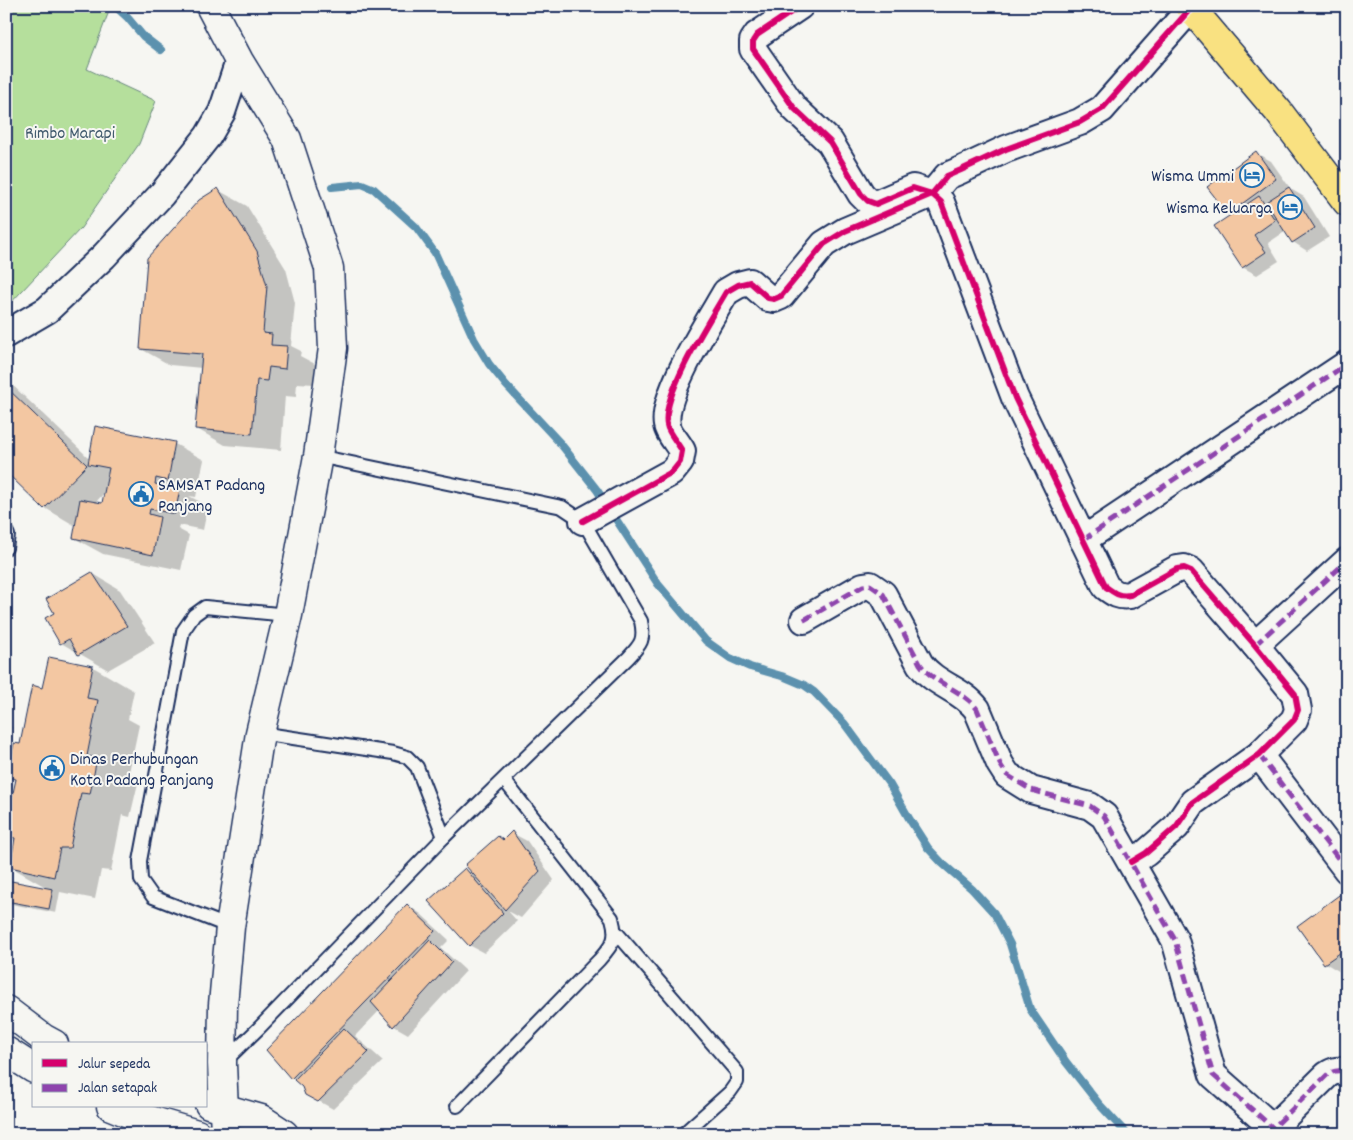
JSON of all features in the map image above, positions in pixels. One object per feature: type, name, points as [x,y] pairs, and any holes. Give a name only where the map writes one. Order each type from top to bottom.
[{"type":"highway","points":[[1190,7],[1278,112],[1347,202]]},
{"type":"main road","points":[[210,6],[239,61],[287,139],[329,268],[333,348],[318,456],[288,615],[260,733],[230,927],[223,1005],[219,1115],[260,1119],[284,1134]]},
{"type":"main road","points":[[6,1010],[51,1042]]},
{"type":"main road","points":[[6,1051],[32,1068]]},
{"type":"main road","points":[[116,1108],[197,1134]]},
{"type":"street","points":[[800,6],[757,35],[753,41],[753,49],[794,108],[830,142],[861,194],[868,201],[876,204],[913,188],[932,194],[941,202],[1014,398],[1106,587],[1114,593],[1130,596],[1177,569],[1184,568],[1191,571],[1295,694],[1298,710],[1294,720],[1259,755],[1193,802],[1176,826],[1146,853],[1131,862]]},
{"type":"street","points":[[584,521],[672,472],[680,462],[682,451],[667,426],[667,409],[676,383],[726,292],[738,285],[750,282],[768,298],[774,299],[781,296],[824,244],[845,231],[932,194],[947,176],[1006,149],[1080,122],[1102,109],[1190,7]]},
{"type":"street","points":[[6,334],[47,310],[104,256],[162,194],[208,136],[222,112],[239,61]]},
{"type":"street","points":[[1083,540],[1347,364]]},
{"type":"street","points":[[1255,645],[1347,561]]},
{"type":"street","points":[[804,620],[863,586],[870,585],[875,588],[883,594],[926,672],[933,679],[971,701],[1000,764],[1008,775],[1031,790],[1090,806],[1097,809],[1104,816],[1175,940],[1213,1075],[1270,1131],[1327,1074],[1333,1070],[1347,1072]]},
{"type":"street","points":[[1259,755],[1347,870]]},
{"type":"lane","points":[[222,1064],[444,837],[628,658],[638,647],[644,633],[641,621],[584,521],[562,506],[318,456]]},
{"type":"lane","points":[[6,531],[8,535],[6,548]]},
{"type":"lane","points":[[230,927],[153,897],[141,880],[140,861],[179,650],[183,630],[194,615],[205,607],[288,615]]},
{"type":"lane","points":[[260,733],[393,753],[407,757],[417,768],[444,837]]},
{"type":"lane","points":[[504,780],[612,918],[616,932],[737,1072],[737,1082],[730,1092],[683,1134]]},
{"type":"lane","points":[[457,1106],[611,947],[616,932]]},
{"type":"green space","name":"Rimbo Marapi","points":[[6,6],[111,6],[87,69],[156,101],[139,144],[81,228],[6,308]]},
{"type":"building","points":[[1256,151],[1276,179],[1228,214],[1207,187]]},
{"type":"building","points":[[1289,187],[1315,228],[1292,243],[1266,202]]},
{"type":"building","points":[[218,188],[257,251],[267,286],[263,333],[272,334],[271,345],[287,346],[285,369],[269,367],[267,381],[257,380],[252,434],[195,429],[202,354],[140,349],[147,258],[199,200]]},
{"type":"building","points":[[1259,196],[1275,220],[1254,235],[1266,252],[1242,268],[1214,226]]},
{"type":"building","points":[[6,387],[87,465],[44,509],[6,472]]},
{"type":"building","name":"SAMSAT Padang Panjang","points":[[95,426],[175,442],[168,481],[156,478],[155,484],[180,489],[175,514],[150,509],[149,514],[160,517],[153,555],[73,538],[80,499],[102,503],[109,468],[88,464]]},
{"type":"building","points":[[92,572],[127,626],[78,655],[69,639],[60,644],[45,618],[54,613],[46,599]]},
{"type":"building","name":"Dinas Perhubungan Kota Padang Panjang","points":[[49,657],[93,666],[87,698],[98,700],[87,756],[97,758],[90,794],[81,793],[70,848],[60,848],[54,877],[10,867],[15,838],[6,836],[6,825],[16,779],[7,777],[14,743],[20,744],[32,685],[42,688]]},
{"type":"building","points":[[512,831],[540,871],[505,910],[465,865],[498,836],[503,840]]},
{"type":"building","points":[[465,868],[503,913],[469,946],[428,901]]},
{"type":"building","points":[[6,880],[53,889],[49,909],[6,901]]},
{"type":"building","points":[[1346,890],[1347,948],[1324,964],[1297,926]]},
{"type":"building","points":[[407,904],[435,931],[291,1079],[266,1050]]},
{"type":"building","points":[[430,940],[452,962],[393,1027],[371,1002]]},
{"type":"building","points":[[344,1028],[369,1052],[318,1102],[305,1095],[302,1087],[294,1080]]},
{"type":"waterway","points":[[115,6],[143,36],[161,50]]},
{"type":"waterway","points":[[332,187],[362,184],[374,189],[416,227],[435,253],[474,339],[489,364],[560,443],[597,490],[658,584],[706,641],[730,658],[750,667],[785,677],[804,685],[814,692],[844,723],[890,785],[928,848],[972,889],[994,913],[1010,944],[1030,1009],[1066,1062],[1099,1104],[1127,1134]]},
{"type":"waterway","points":[[1247,1134],[1263,1132]]},
{"type":"marked path","points":[[1083,540],[1347,364]]},
{"type":"marked path","points":[[1255,645],[1347,561]]},
{"type":"marked path","points":[[804,620],[863,586],[870,585],[883,594],[920,664],[926,671],[964,696],[977,709],[1000,764],[1007,775],[1031,790],[1090,806],[1104,816],[1175,940],[1213,1075],[1273,1128]]},
{"type":"marked path","points":[[1259,755],[1347,870]]},
{"type":"marked path","points":[[1267,1134],[1327,1075],[1337,1071],[1347,1072]]},
{"type":"cycle path","points":[[800,6],[757,35],[753,41],[753,49],[794,108],[830,142],[861,194],[868,201],[876,204],[913,188],[932,194],[941,202],[1015,398],[1106,587],[1117,594],[1130,595],[1177,569],[1184,568],[1191,571],[1295,694],[1298,710],[1294,720],[1259,755],[1193,802],[1176,827],[1146,853],[1131,862]]},
{"type":"cycle path","points":[[583,521],[672,472],[680,462],[682,451],[667,425],[667,412],[671,396],[688,358],[726,292],[738,285],[750,282],[768,298],[774,299],[781,296],[824,244],[845,231],[932,194],[947,176],[1006,149],[1080,122],[1102,109],[1191,8]]},
{"type":"place","name":"Wisma Ummi","points":[[1252,175]]},
{"type":"place","name":"Wisma Keluarga","points":[[1290,207]]},
{"type":"place","name":"SAMSAT Padang Panjang","points":[[141,494]]},
{"type":"place","name":"Dinas Perhubungan Kota Padang Panjang","points":[[52,768]]}]
